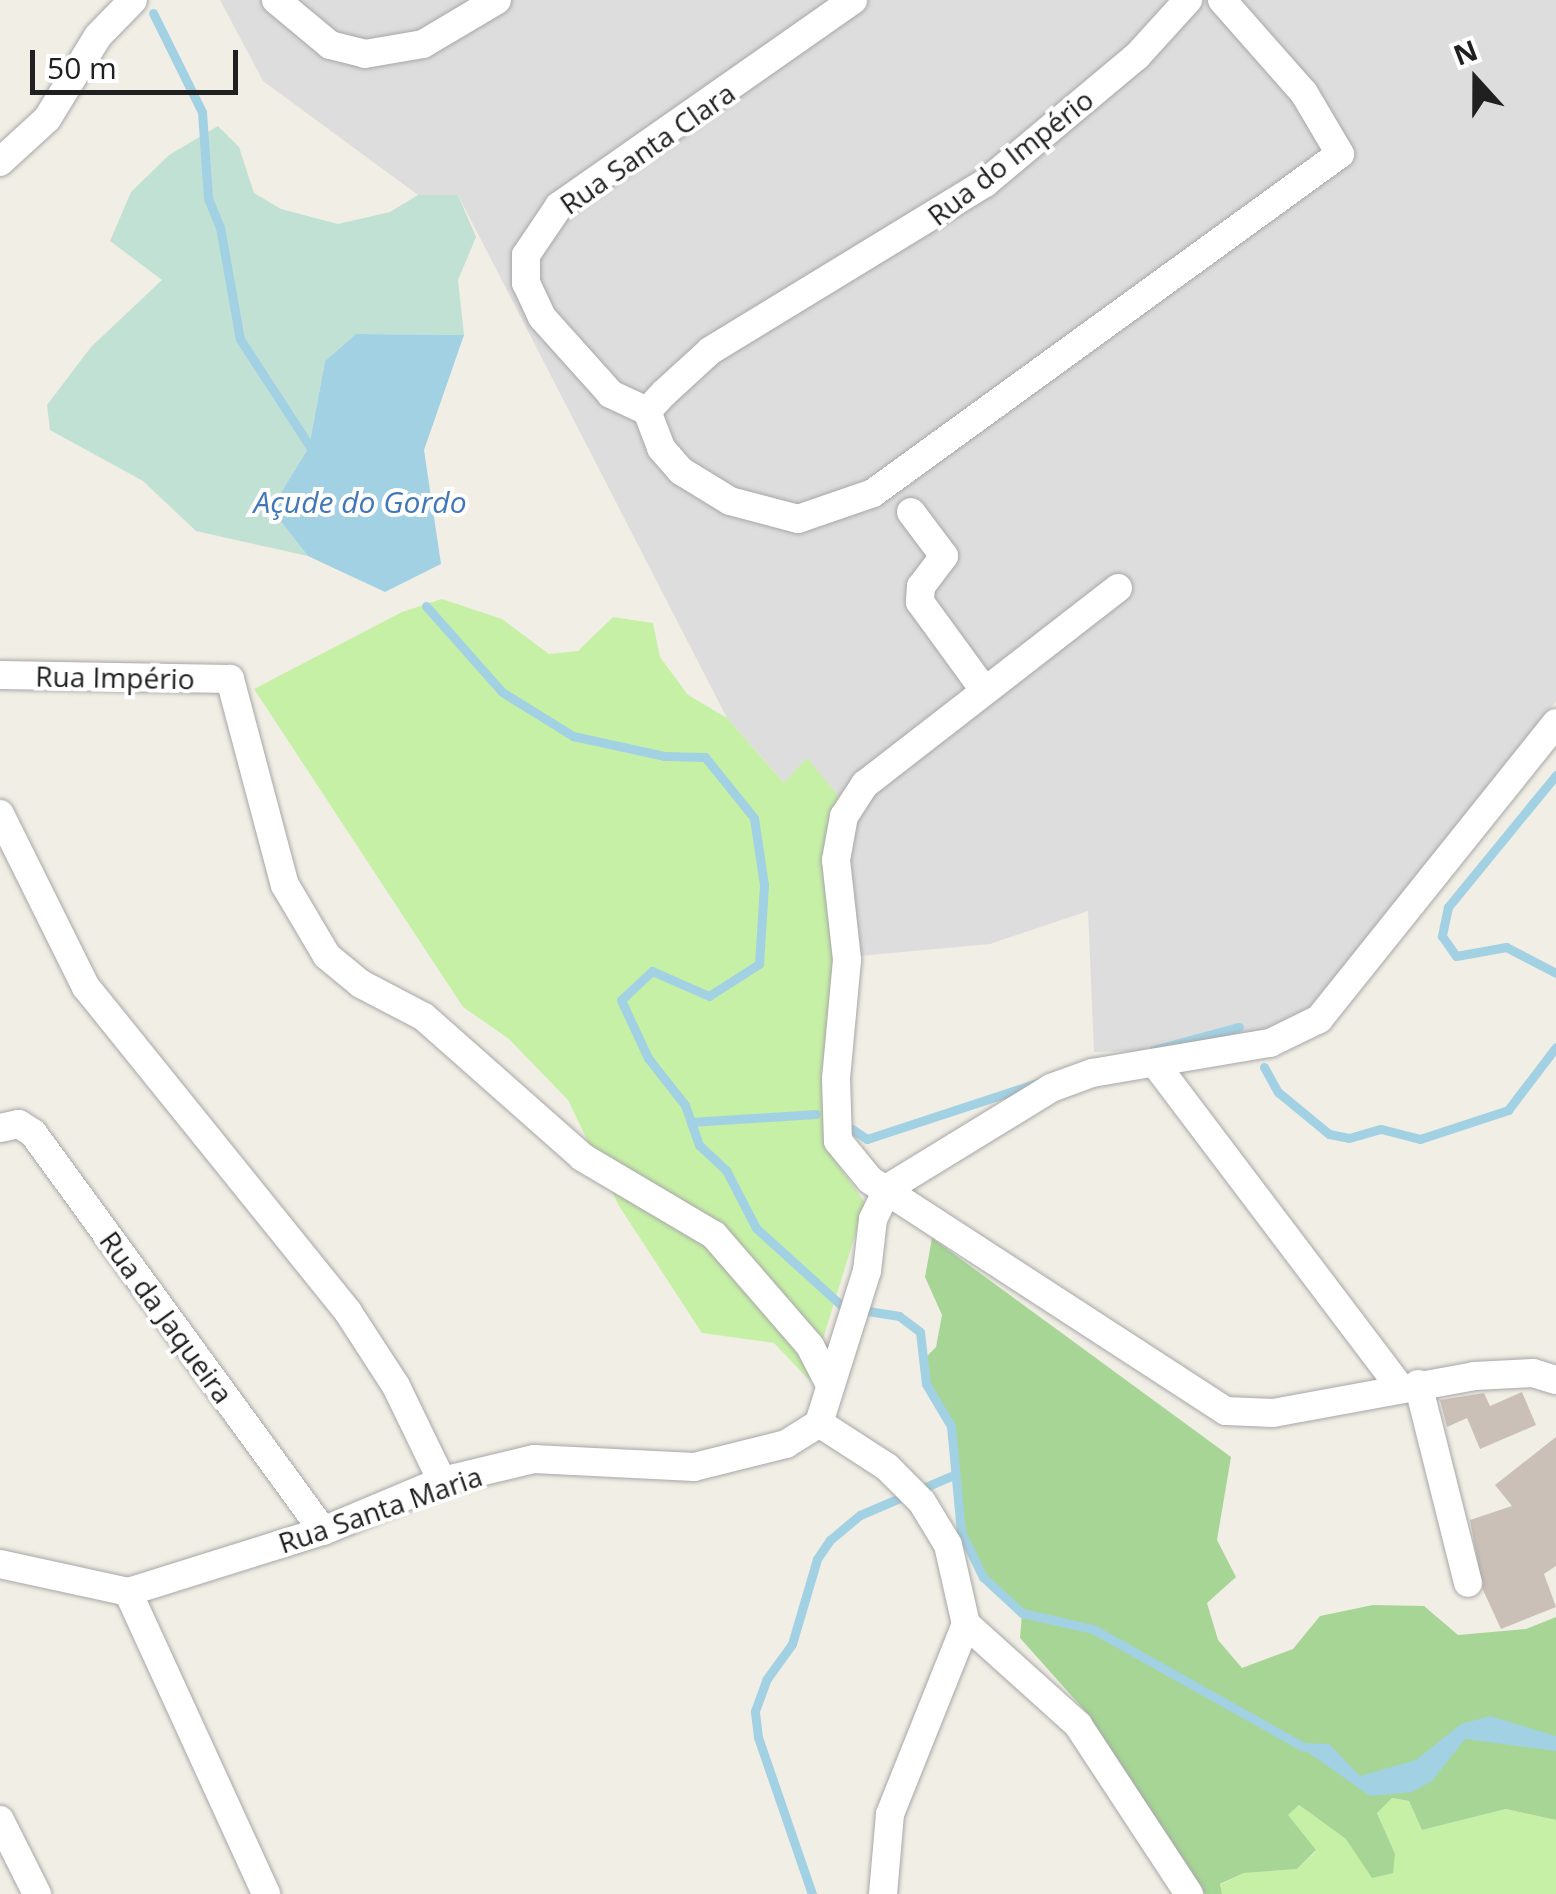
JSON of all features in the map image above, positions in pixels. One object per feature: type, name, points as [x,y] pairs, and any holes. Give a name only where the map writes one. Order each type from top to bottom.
[{"type":"street","points":[[0,162],[47,118],[98,36],[133,0]]},
{"type":"street","points":[[276,0],[305,30],[365,54],[423,44],[497,0]]},
{"type":"street","name":"Rua Santa Clara","points":[[647,412],[611,394],[542,317],[526,283],[526,255],[559,206],[853,0]]},
{"type":"street","name":"Rua do Império","points":[[647,412],[710,351],[985,184],[1137,56],[1188,0]]},
{"type":"street","points":[[647,412],[661,448],[681,471],[730,502],[798,519],[824,514],[874,493],[1340,154],[1304,93],[1222,0]]},
{"type":"street","points":[[911,512],[944,556],[921,586],[920,602],[985,691]]},
{"type":"street","points":[[1118,588],[865,784],[844,816],[839,838],[846,960],[834,1127],[858,1169],[1226,1411],[1272,1412],[1409,1385],[1521,1373],[1556,1380]]},
{"type":"street","name":"Rua Império","points":[[0,676],[230,679],[285,885],[327,956],[361,984],[424,1017],[582,1157],[714,1234],[810,1346],[829,1383]]},
{"type":"street","points":[[883,1894],[890,1814],[966,1624],[948,1544],[922,1502],[898,1478],[820,1423],[829,1383],[862,1290],[873,1219],[888,1188],[1051,1088],[1092,1073],[1157,1066],[1270,1043],[1319,1019],[1556,723]]},
{"type":"street","points":[[0,814],[86,987],[348,1312],[396,1386],[442,1481]]},
{"type":"street","points":[[1157,1066],[1409,1385],[1468,1584]]},
{"type":"street","name":"Rua da Jaqueira","points":[[0,1128],[19,1124],[33,1133],[323,1530]]},
{"type":"street","name":"Rua Santa Maria","points":[[0,1564],[128,1592],[323,1530],[442,1481],[534,1460],[694,1467],[786,1444],[820,1423]]},
{"type":"street","points":[[128,1592],[266,1894]]},
{"type":"street","points":[[966,1624],[1078,1724],[1189,1894]]},
{"type":"street","points":[[0,1820],[37,1894]]},
{"type":"shaded area","points":[[220,0],[1556,0],[1556,701],[1317,1005],[1273,1031],[1186,1050],[1094,1052],[1088,911],[990,944],[837,958],[829,817],[785,784],[727,718],[458,195],[418,195],[263,81]]},
{"type":"green space","points":[[218,126],[239,147],[254,193],[281,209],[338,224],[390,212],[418,195],[458,195],[476,237],[458,280],[464,335],[356,334],[325,361],[309,447],[271,509],[308,556],[196,531],[143,481],[50,430],[47,405],[91,347],[162,280],[110,241],[131,192],[169,155]]},
{"type":"green space","points":[[442,599],[502,619],[549,654],[578,651],[613,617],[653,623],[660,657],[688,695],[727,718],[784,783],[807,758],[841,799],[829,817],[837,958],[826,1126],[834,1159],[865,1203],[810,1381],[774,1343],[702,1333],[619,1206],[568,1100],[509,1039],[463,1007],[254,689],[402,612]]},
{"type":"green space","points":[[932,1238],[1231,1457],[1217,1540],[1236,1577],[1207,1603],[1218,1640],[1242,1668],[1293,1649],[1320,1616],[1373,1605],[1424,1606],[1458,1635],[1526,1629],[1556,1617],[1556,1820],[1506,1809],[1422,1830],[1409,1801],[1392,1798],[1377,1813],[1395,1854],[1393,1873],[1372,1878],[1346,1839],[1299,1805],[1288,1815],[1316,1850],[1297,1869],[1244,1873],[1220,1884],[1222,1894],[1205,1894],[1087,1713],[1020,1638],[1022,1613],[983,1577],[961,1532],[951,1426],[932,1402],[923,1360],[936,1347],[942,1315],[925,1277]]},
{"type":"green space","points":[[1392,1798],[1409,1801],[1422,1830],[1506,1809],[1556,1820],[1556,1894],[1222,1894],[1220,1885],[1244,1873],[1297,1869],[1316,1851],[1287,1815],[1299,1805],[1346,1839],[1394,1854],[1377,1812]]},
{"type":"water","name":"Açude do Gordo","points":[[356,334],[464,335],[424,450],[441,564],[385,592],[308,556],[271,509],[309,447],[325,361]]},
{"type":"water","points":[[1490,1716],[1556,1736],[1556,1751],[1465,1739],[1432,1781],[1412,1792],[1370,1796],[1295,1743],[1329,1744],[1360,1776],[1416,1760],[1461,1724]]},
{"type":"building","points":[[1522,1392],[1536,1425],[1480,1449],[1467,1418],[1447,1427],[1440,1400],[1484,1393],[1490,1406]]},
{"type":"building","points":[[1556,1437],[1556,1566],[1544,1574],[1556,1607],[1501,1629],[1483,1590],[1470,1520],[1512,1506],[1495,1485]]},
{"type":"waterway","points":[[153,13],[202,112],[208,198],[220,227],[240,339],[316,456]]},
{"type":"waterway","points":[[426,606],[502,692],[573,736],[664,756],[705,757],[754,818],[764,885],[759,964],[709,996],[652,971],[621,1000],[648,1058],[685,1105],[699,1145],[726,1170],[756,1228],[843,1307],[899,1316],[920,1332],[926,1384],[951,1426],[961,1532],[983,1577],[1022,1613],[1093,1629],[1303,1747]]},
{"type":"waterway","points":[[1556,775],[1448,907],[1442,936],[1456,956],[1506,947],[1556,973]]},
{"type":"waterway","points":[[1153,1050],[1239,1027]]},
{"type":"waterway","points":[[1264,1067],[1278,1092],[1329,1134],[1349,1138],[1381,1129],[1420,1139],[1508,1110],[1556,1047]]},
{"type":"waterway","points":[[852,1129],[867,1139],[1037,1083]]},
{"type":"waterway","points":[[691,1122],[816,1114]]},
{"type":"waterway","points":[[812,1894],[758,1737],[755,1711],[766,1680],[792,1644],[817,1559],[830,1540],[860,1515],[954,1475]]}]
